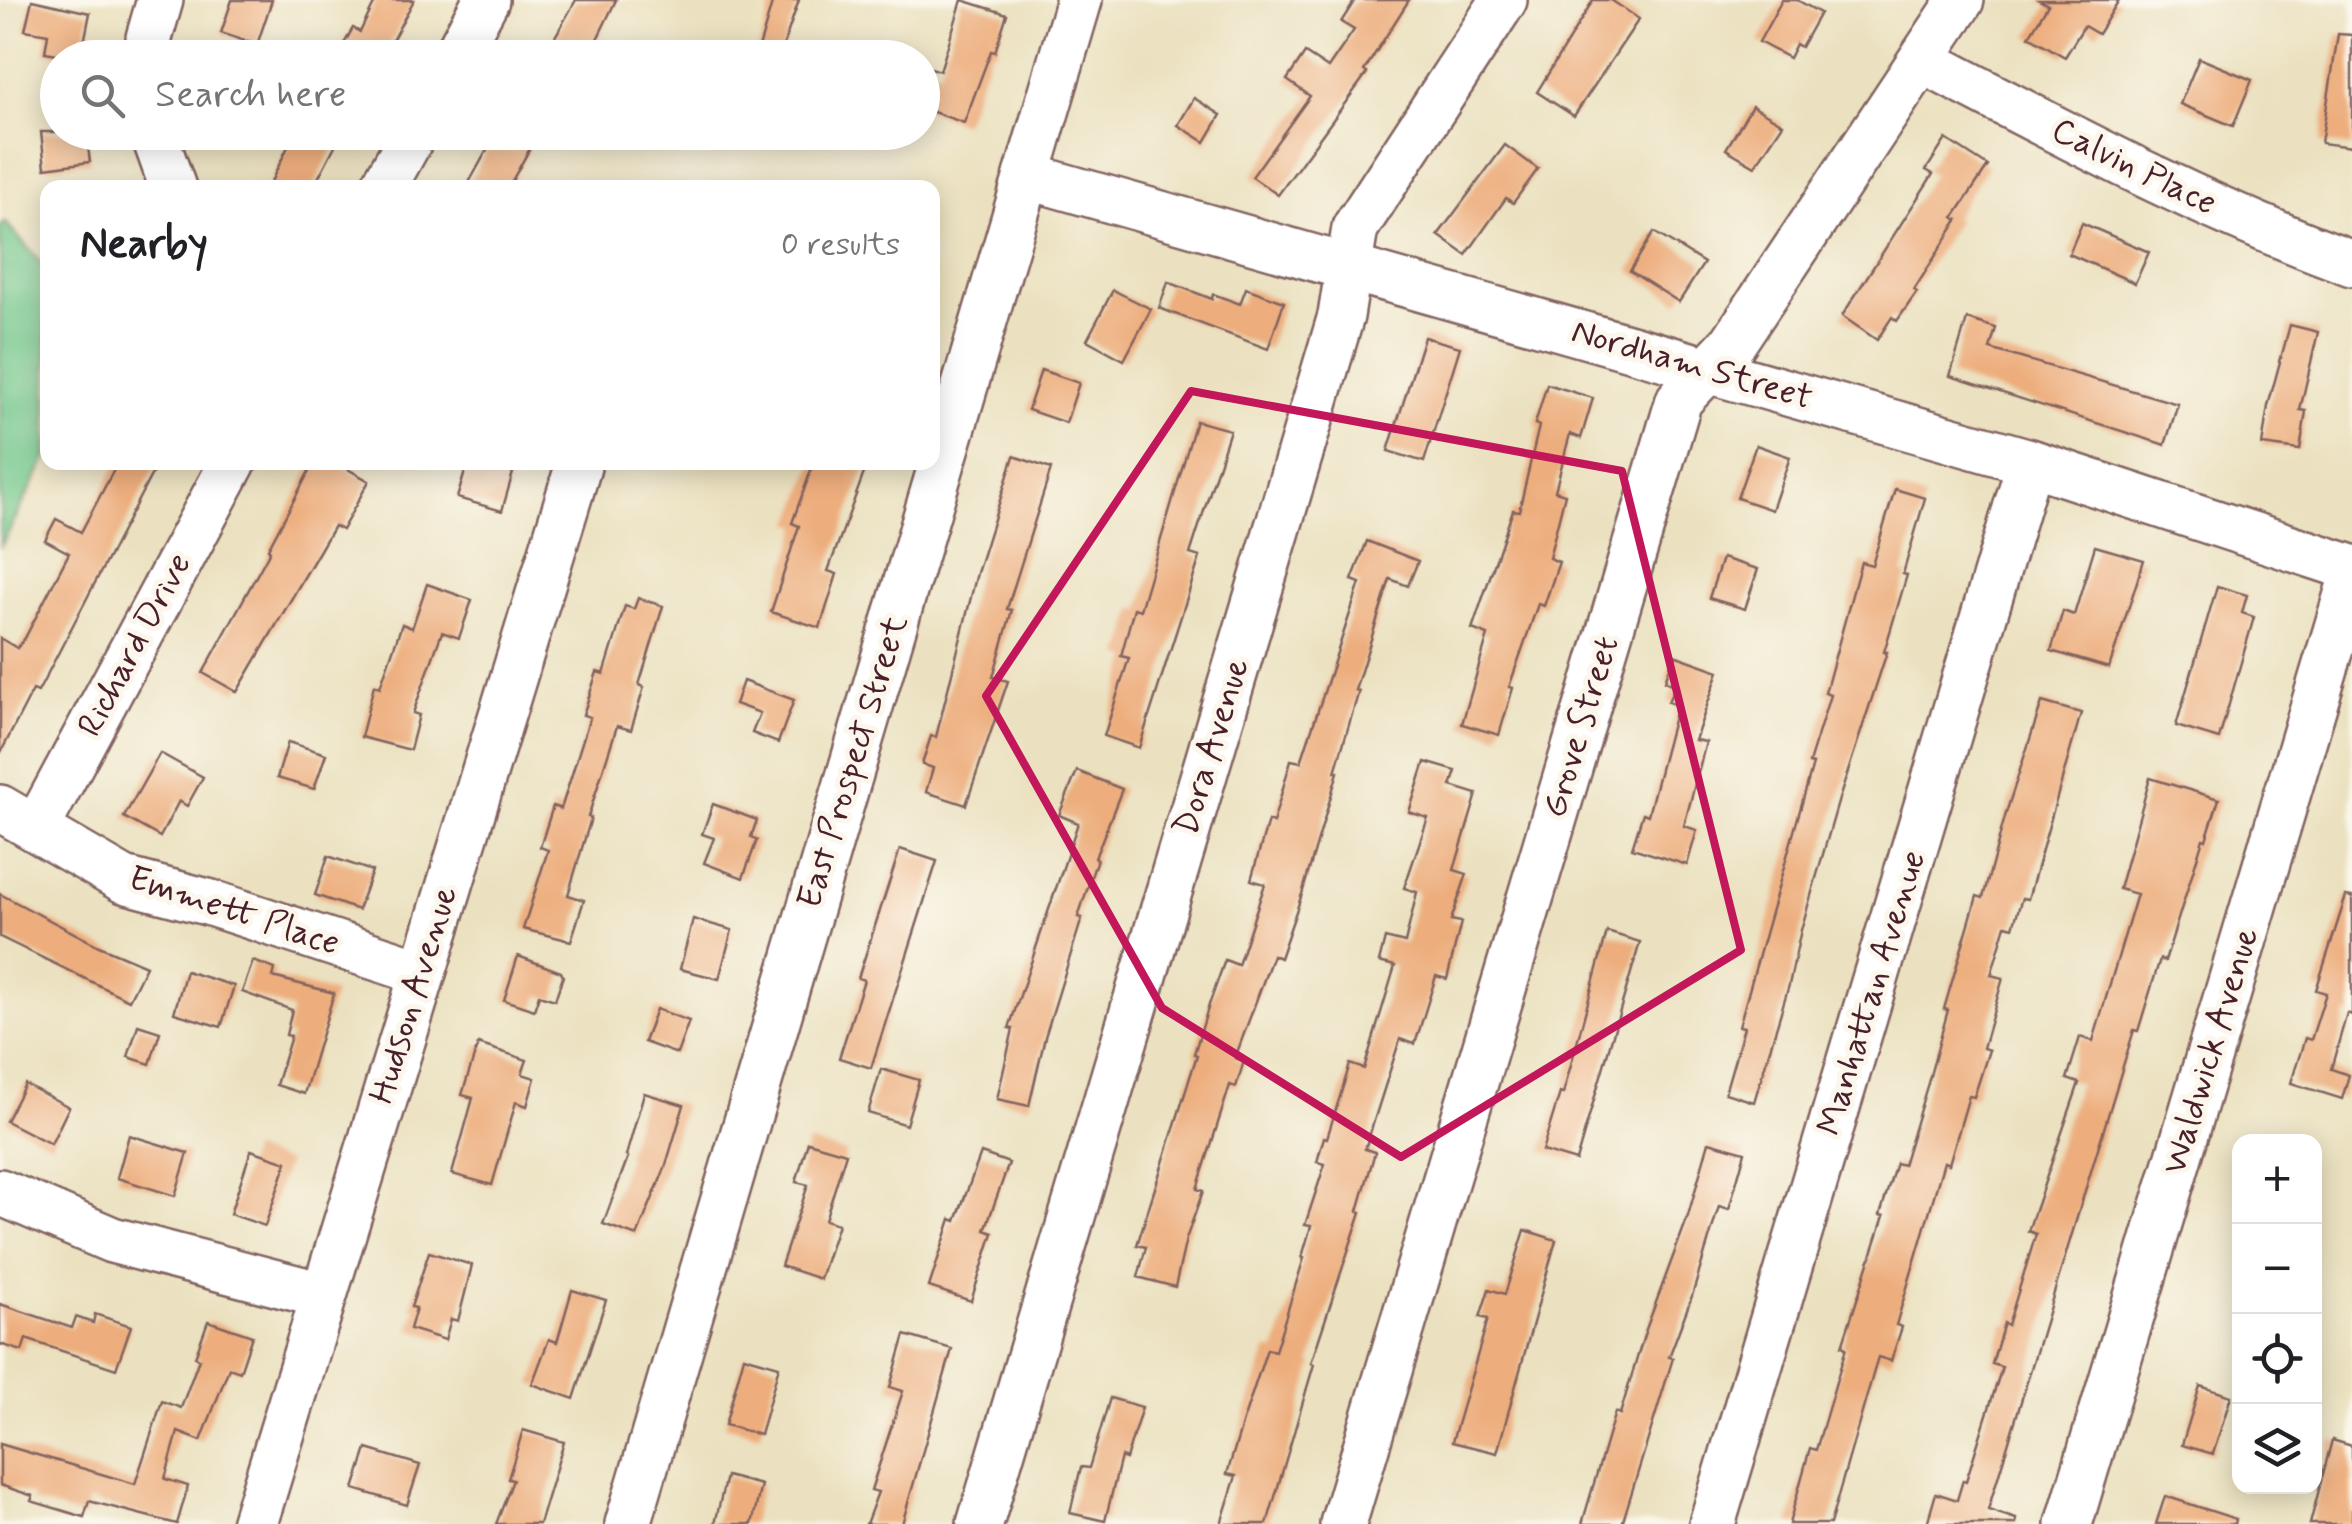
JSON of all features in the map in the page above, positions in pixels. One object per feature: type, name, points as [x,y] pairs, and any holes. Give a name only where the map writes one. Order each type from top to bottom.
[{"type":"street","points":[[149,40],[160,0]]},
{"type":"street","points":[[465,40],[486,0]]},
{"type":"street","name":"East Prospect Street","points":[[940,470],[1079,0]]},
{"type":"street","name":"Dora Avenue","points":[[980,1524],[1341,316],[1355,228],[1504,0]]},
{"type":"street","name":"Grove Street","points":[[1343,1524],[1679,400],[1734,344],[1961,0]]},
{"type":"street","name":"Calvin Place","points":[[1922,60],[2078,142],[2290,240],[2352,263]]},
{"type":"street","points":[[159,150],[170,180]]},
{"type":"street","points":[[387,180],[404,150]]},
{"type":"street","name":"Nordham Street","points":[[1027,176],[2030,462],[2352,568]]},
{"type":"street","name":"Manhattan Avenue","points":[[1712,1524],[2030,462]]},
{"type":"street","name":"Richard Drive","points":[[19,818],[229,470]]},
{"type":"street","name":"Hudson Avenue","points":[[254,1524],[577,470]]},
{"type":"street","name":"East Prospect Street","points":[[628,1524],[940,470]]},
{"type":"street","name":"Waldwick Avenue","points":[[2069,1524],[2352,578]]},
{"type":"street","name":"Emmett Place","points":[[19,818],[124,880],[211,903],[422,972]]},
{"type":"street","points":[[0,1192],[112,1240],[322,1294]]},
{"type":"highlighted area","points":[[1191,391],[1622,471],[1741,950],[1401,1157],[1162,1008],[986,696]]},
{"type":"green space","points":[[5,222],[40,262],[40,470],[0,548],[0,227]]},
{"type":"building","points":[[32,0],[90,13],[85,40],[47,40],[48,34],[25,30]]},
{"type":"building","points":[[232,0],[272,0],[259,40],[242,40],[221,33]]},
{"type":"building","points":[[376,0],[414,0],[392,40],[346,40],[353,28],[360,32]]},
{"type":"building","points":[[576,0],[616,0],[597,40],[553,40]]},
{"type":"building","points":[[773,0],[799,0],[785,40],[761,40]]},
{"type":"building","points":[[962,0],[1007,14],[964,123],[940,114],[940,71]]},
{"type":"building","points":[[1355,0],[1409,0],[1364,71],[1367,73],[1278,195],[1252,177],[1310,96],[1287,80],[1305,53],[1328,68],[1354,30],[1341,22]]},
{"type":"building","points":[[1593,0],[1611,0],[1639,19],[1574,116],[1537,92]]},
{"type":"building","points":[[1782,0],[1797,0],[1820,13],[1801,47],[1796,44],[1789,58],[1759,42]]},
{"type":"building","points":[[2039,0],[2119,0],[2098,34],[2084,26],[2065,57],[2029,36],[2048,5]]},
{"type":"building","points":[[2338,34],[2352,35],[2352,147],[2321,143]]},
{"type":"building","points":[[2199,58],[2252,80],[2233,126],[2180,104]]},
{"type":"building","points":[[1194,98],[1221,115],[1205,142],[1178,125]]},
{"type":"building","points":[[1752,106],[1783,124],[1755,166],[1726,149]]},
{"type":"building","points":[[1946,139],[1988,166],[1954,217],[1958,220],[1914,290],[1917,292],[1897,321],[1892,317],[1877,340],[1842,316],[1933,174],[1926,170]]},
{"type":"building","points":[[1505,145],[1538,169],[1513,203],[1506,198],[1466,255],[1438,235]]},
{"type":"building","points":[[43,150],[88,150],[90,162],[45,168]]},
{"type":"building","points":[[286,150],[333,150],[317,180],[272,180]]},
{"type":"building","points":[[487,150],[529,150],[512,180],[470,180]]},
{"type":"building","points":[[2082,223],[2149,252],[2135,283],[2069,254]]},
{"type":"building","points":[[1654,232],[1704,263],[1679,302],[1630,271]]},
{"type":"building","points":[[1168,282],[1212,299],[1213,294],[1240,304],[1246,288],[1284,302],[1268,349],[1159,308]]},
{"type":"building","points":[[1113,290],[1151,309],[1124,360],[1087,340]]},
{"type":"building","points":[[1967,319],[1996,328],[1990,349],[2178,404],[2165,445],[1950,376]]},
{"type":"building","points":[[2290,325],[2318,332],[2300,410],[2306,411],[2300,450],[2262,445],[2268,406]]},
{"type":"building","points":[[1424,337],[1460,347],[1424,462],[1388,451]]},
{"type":"building","points":[[1041,370],[1079,383],[1066,423],[1028,410]]},
{"type":"building","points":[[1547,384],[1593,398],[1581,438],[1570,434],[1555,491],[1565,494],[1549,558],[1559,562],[1544,606],[1538,604],[1509,687],[1513,688],[1499,735],[1462,724],[1488,635],[1472,629],[1513,510],[1519,511],[1539,426],[1535,424]]},
{"type":"building","points":[[1196,421],[1230,430],[1190,554],[1200,557],[1139,748],[1104,736],[1129,658],[1121,656],[1134,608],[1140,610]]},
{"type":"building","points":[[1756,445],[1790,457],[1772,510],[1737,498]]},
{"type":"building","points":[[1014,456],[1051,469],[1007,609],[1012,610],[993,677],[1008,681],[966,805],[926,792],[933,768],[922,764],[931,736],[936,737],[977,573]]},
{"type":"building","points":[[114,470],[154,470],[38,692],[33,690],[0,754],[0,638],[17,648],[69,553],[45,540],[56,519],[81,532]]},
{"type":"building","points":[[310,470],[349,470],[369,481],[342,530],[334,526],[237,692],[203,673]]},
{"type":"building","points":[[466,470],[514,470],[502,511],[457,498]]},
{"type":"building","points":[[811,470],[865,470],[828,571],[837,574],[820,628],[771,612],[799,526],[792,523]]},
{"type":"building","points":[[1895,489],[1925,498],[1903,574],[1907,575],[1887,652],[1839,799],[1754,1102],[1725,1093],[1744,1027],[1739,1026],[1813,764],[1809,763],[1830,695],[1825,693],[1861,562],[1872,565]]},
{"type":"building","points":[[1367,541],[1418,561],[1408,586],[1390,579],[1355,690],[1359,691],[1338,772],[1302,894],[1280,958],[1273,955],[1235,1058],[1244,1061],[1236,1087],[1230,1085],[1197,1189],[1203,1191],[1175,1287],[1138,1277],[1146,1247],[1137,1245],[1209,1005],[1225,960],[1238,965],[1265,884],[1251,880],[1268,821],[1273,823],[1291,760],[1301,762],[1360,583],[1352,580]]},
{"type":"building","points":[[2095,546],[2144,560],[2109,668],[2051,651],[2063,611],[2074,615]]},
{"type":"building","points":[[1722,558],[1758,569],[1745,609],[1709,598]]},
{"type":"building","points":[[427,584],[472,600],[459,638],[442,632],[413,713],[419,715],[410,750],[361,737],[374,685],[380,687],[402,624],[412,628]]},
{"type":"building","points":[[2217,586],[2247,595],[2242,613],[2254,617],[2219,739],[2176,726]]},
{"type":"building","points":[[638,598],[663,606],[639,685],[644,687],[631,730],[617,726],[588,817],[591,818],[568,895],[584,900],[571,941],[523,929],[548,850],[540,847],[553,806],[561,809],[590,717],[583,715],[597,672],[604,674],[625,606],[634,609]]},
{"type":"building","points":[[1674,655],[1719,671],[1695,740],[1706,742],[1684,826],[1697,830],[1687,865],[1632,848],[1643,813],[1648,815],[1677,705],[1668,702],[1675,685],[1665,681]]},
{"type":"building","points":[[743,681],[794,700],[778,743],[752,733],[760,713],[735,704]]},
{"type":"building","points":[[2042,702],[2081,713],[2028,899],[2022,898],[2013,927],[2006,925],[1991,975],[2003,978],[1983,1048],[1989,1050],[1974,1097],[1969,1096],[1949,1164],[1944,1162],[1896,1325],[1902,1327],[1891,1361],[1878,1357],[1830,1524],[1789,1524],[1810,1448],[1816,1450],[1896,1163],[1903,1165],[1928,1083],[1948,1010],[1944,1009],[1977,896],[1983,898]]},
{"type":"building","points":[[288,742],[326,754],[314,789],[277,778]]},
{"type":"building","points":[[160,753],[203,777],[187,806],[179,801],[160,837],[124,817]]},
{"type":"building","points":[[1425,762],[1456,771],[1451,786],[1477,794],[1454,870],[1467,874],[1451,920],[1461,922],[1447,979],[1436,976],[1415,1044],[1400,1039],[1365,1149],[1375,1152],[1358,1211],[1361,1212],[1311,1363],[1314,1364],[1267,1524],[1221,1524],[1236,1476],[1227,1474],[1244,1418],[1267,1349],[1275,1351],[1304,1258],[1311,1226],[1305,1225],[1325,1164],[1317,1162],[1324,1137],[1327,1138],[1350,1064],[1364,1069],[1395,966],[1379,962],[1385,938],[1405,943],[1417,892],[1404,888],[1428,818],[1409,812]]},
{"type":"building","points":[[1077,771],[1122,789],[1095,858],[1029,1106],[997,1099],[1013,1029],[1009,1028],[1078,823],[1059,815]]},
{"type":"building","points":[[2150,778],[2219,799],[2165,961],[2160,959],[2138,1031],[2134,1030],[1988,1510],[2016,1519],[2016,1524],[1927,1524],[1936,1493],[1957,1500],[2002,1367],[1992,1364],[2036,1234],[2028,1231],[2079,1083],[2067,1079],[2080,1037],[2093,1041],[2137,894],[2119,889]]},
{"type":"building","points":[[713,804],[757,820],[751,837],[757,840],[743,878],[704,863],[714,838],[702,834]]},
{"type":"building","points":[[900,849],[937,861],[871,1068],[839,1058],[864,980],[858,978]]},
{"type":"building","points":[[328,856],[372,871],[358,910],[315,895]]},
{"type":"building","points":[[0,894],[146,966],[129,1000],[0,937]]},
{"type":"building","points":[[2346,896],[2352,897],[2352,1015],[2347,1013],[2331,1069],[2349,1075],[2342,1099],[2291,1083],[2305,1038],[2311,1040],[2326,993],[2316,990]]},
{"type":"building","points":[[693,919],[732,930],[719,979],[680,969]]},
{"type":"building","points":[[1607,932],[1640,942],[1576,1161],[1542,1151],[1560,1093],[1563,1094]]},
{"type":"building","points":[[518,956],[561,972],[555,1000],[539,995],[534,1010],[504,1000]]},
{"type":"building","points":[[253,961],[275,969],[273,977],[334,993],[304,1094],[276,1085],[291,1036],[286,1035],[292,1010],[242,992]]},
{"type":"building","points":[[186,971],[234,986],[221,1027],[174,1013]]},
{"type":"building","points":[[656,1009],[689,1021],[677,1054],[644,1042]]},
{"type":"building","points":[[138,1025],[160,1032],[150,1064],[128,1057]]},
{"type":"building","points":[[478,1044],[527,1060],[522,1074],[535,1078],[527,1106],[516,1102],[492,1185],[452,1174],[473,1098],[462,1095]]},
{"type":"building","points":[[881,1069],[919,1080],[906,1125],[868,1113]]},
{"type":"building","points":[[25,1084],[69,1107],[51,1144],[6,1121]]},
{"type":"building","points":[[644,1093],[684,1105],[665,1168],[637,1236],[603,1224],[628,1157]]},
{"type":"building","points":[[129,1135],[188,1153],[175,1196],[117,1178]]},
{"type":"building","points":[[808,1142],[846,1153],[825,1220],[838,1224],[820,1279],[781,1266],[808,1185],[796,1182]]},
{"type":"building","points":[[1709,1142],[1745,1152],[1729,1209],[1719,1206],[1669,1357],[1673,1358],[1622,1524],[1582,1524],[1615,1412],[1620,1414],[1645,1332],[1687,1219]]},
{"type":"building","points":[[251,1150],[287,1162],[265,1226],[230,1214]]},
{"type":"building","points":[[981,1153],[1009,1163],[985,1230],[993,1233],[971,1301],[929,1287],[951,1219],[956,1221]]},
{"type":"building","points":[[1525,1230],[1556,1240],[1497,1453],[1452,1442],[1488,1319],[1480,1317],[1489,1289],[1505,1294]]},
{"type":"building","points":[[429,1252],[472,1265],[458,1321],[451,1319],[445,1340],[410,1329],[416,1308],[411,1307]]},
{"type":"building","points":[[572,1290],[606,1300],[574,1399],[532,1384],[549,1339],[557,1342]]},
{"type":"building","points":[[0,1304],[72,1328],[76,1317],[93,1323],[95,1314],[131,1326],[116,1369],[26,1339],[22,1351],[0,1344]]},
{"type":"building","points":[[208,1321],[252,1336],[240,1372],[229,1368],[201,1441],[178,1432],[165,1479],[188,1486],[177,1524],[89,1501],[84,1517],[31,1501],[33,1496],[0,1485],[0,1444],[135,1484],[162,1401],[181,1408]]},
{"type":"building","points":[[905,1335],[952,1349],[902,1524],[866,1524],[878,1492],[871,1490],[903,1391],[890,1387]]},
{"type":"building","points":[[744,1356],[779,1366],[760,1435],[725,1425]]},
{"type":"building","points":[[2200,1386],[2231,1396],[2213,1454],[2182,1445]]},
{"type":"building","points":[[1110,1398],[1142,1407],[1126,1459],[1121,1457],[1105,1521],[1070,1513],[1081,1467],[1089,1468]]},
{"type":"building","points":[[523,1430],[564,1442],[539,1524],[496,1524],[513,1480],[508,1479]]},
{"type":"building","points":[[2332,1440],[2352,1446],[2352,1524],[2310,1524],[2318,1494],[2322,1494]]},
{"type":"building","points":[[367,1449],[420,1465],[407,1505],[354,1489]]},
{"type":"building","points":[[726,1476],[761,1485],[752,1524],[715,1524]]},
{"type":"building","points":[[2165,1496],[2236,1519],[2235,1524],[2156,1524]]}]
